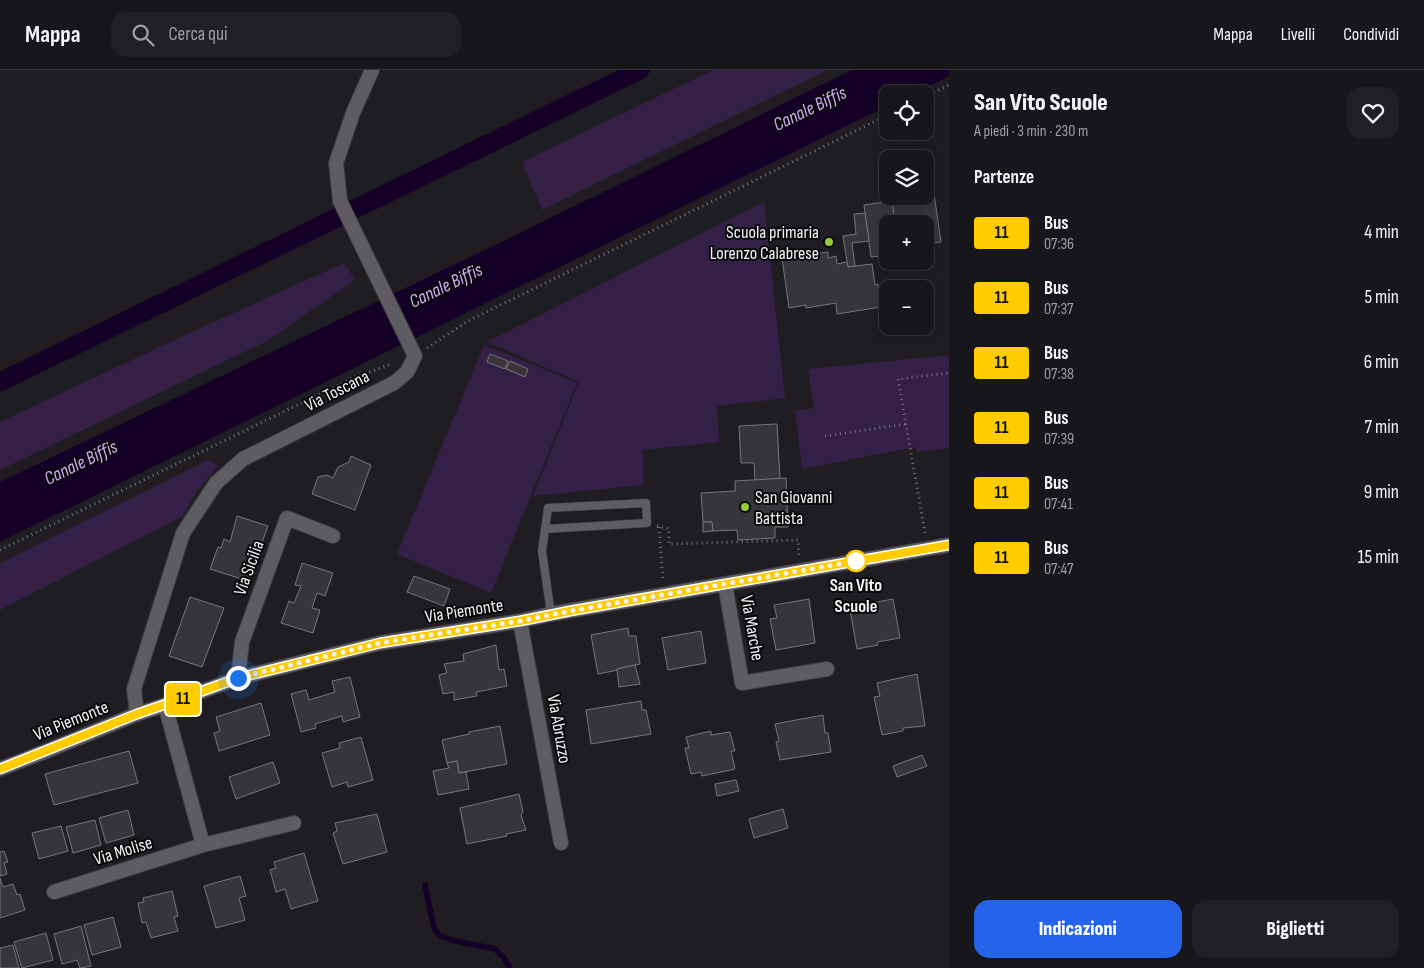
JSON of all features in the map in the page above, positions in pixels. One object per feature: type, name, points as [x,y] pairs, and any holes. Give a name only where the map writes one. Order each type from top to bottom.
[{"type":"street","points":[[372,70],[353,113],[336,163],[340,201],[415,356]]},
{"type":"street","name":"Via Toscana","points":[[137,714],[134,689],[183,533],[216,483],[243,459],[394,383],[407,372],[415,356]]},
{"type":"street","name":"Via Sicilia","points":[[238,678],[242,642],[287,518],[333,536]]},
{"type":"street","name":"Via Piemonte","points":[[0,769],[137,714],[238,678],[380,643],[520,621],[949,545]]},
{"type":"street","name":"Via Marche","points":[[725,584],[742,683],[827,669]]},
{"type":"street","name":"Via Abruzzo","points":[[520,621],[561,843]]},
{"type":"street","points":[[165,705],[204,845]]},
{"type":"street","name":"Via Molise","points":[[54,892],[204,845],[294,822]]},
{"type":"lane","points":[[545,529],[647,523],[646,504],[548,508],[545,529],[542,550],[551,614]]},
{"type":"path","points":[[934,92],[949,85]]},
{"type":"path","points":[[0,550],[354,376],[415,356],[470,320],[879,119]]},
{"type":"path","points":[[917,536],[926,534],[898,380],[949,373]]},
{"type":"path","points":[[825,436],[906,424]]},
{"type":"path","points":[[647,523],[668,529],[669,544],[798,540],[799,559],[808,557]]},
{"type":"path","points":[[659,526],[663,584]]},
{"type":"shaded area","points":[[713,70],[827,70],[542,210],[522,162]]},
{"type":"shaded area","points":[[764,202],[785,398],[717,406],[719,442],[643,450],[643,485],[533,496],[579,382],[487,342]]},
{"type":"shaded area","points":[[344,263],[355,280],[267,341],[0,470],[0,422]]},
{"type":"shaded area","points":[[484,345],[577,383],[491,593],[397,554]]},
{"type":"shaded area","points":[[949,355],[949,448],[917,452],[915,447],[802,469],[795,411],[814,408],[808,369]]},
{"type":"shaded area","points":[[208,460],[218,466],[197,491],[183,516],[0,610],[0,563]]},
{"type":"water","name":"Canale Biffis","points":[[852,70],[949,70],[949,76],[931,85],[879,85],[879,110],[0,542],[0,482],[493,246]]},
{"type":"building","points":[[934,194],[941,242],[934,243],[934,215],[894,215],[892,205],[934,205]]},
{"type":"building","points":[[879,203],[879,205],[893,205],[894,215],[879,215],[879,256],[871,257],[864,205]]},
{"type":"building","points":[[865,213],[869,241],[852,243],[855,266],[848,267],[843,236],[856,234],[854,214]]},
{"type":"building","points":[[828,252],[828,258],[836,256],[837,264],[847,262],[848,267],[872,264],[875,285],[878,284],[879,307],[837,314],[836,303],[806,308],[806,305],[789,308],[782,258]]},
{"type":"building","points":[[490,354],[508,361],[505,369],[487,362]]},
{"type":"building","points":[[510,361],[528,369],[525,377],[506,369]]},
{"type":"building","points":[[777,424],[780,479],[755,480],[754,463],[741,463],[739,426]]},
{"type":"building","points":[[351,456],[371,465],[355,510],[312,494],[318,477],[327,475],[333,478],[338,467],[349,462]]},
{"type":"building","name":"San Giovanni Battista","points":[[786,478],[788,527],[775,527],[775,538],[738,540],[737,530],[713,531],[712,522],[703,522],[701,493],[735,491],[735,481]]},
{"type":"building","points":[[237,516],[268,526],[248,581],[210,569],[218,547],[221,548],[224,539],[230,542]]},
{"type":"building","points":[[703,522],[712,522],[713,531],[703,532]]},
{"type":"building","points":[[302,563],[333,573],[325,596],[317,593],[312,608],[320,610],[313,633],[281,623],[289,601],[294,603],[301,586],[295,585]]},
{"type":"building","points":[[414,576],[450,589],[444,606],[407,592]]},
{"type":"building","points":[[190,597],[224,608],[202,667],[169,656]]},
{"type":"building","points":[[809,599],[815,643],[776,650],[770,619],[777,618],[774,605]]},
{"type":"building","points":[[893,599],[900,638],[877,642],[878,645],[857,649],[849,605]]},
{"type":"building","points":[[628,628],[629,636],[636,636],[640,664],[598,674],[591,635]]},
{"type":"building","points":[[701,631],[706,663],[668,670],[662,638]]},
{"type":"building","points":[[496,645],[499,670],[504,669],[507,686],[476,692],[477,696],[454,700],[454,692],[443,694],[439,675],[447,673],[444,664],[464,661],[463,654]]},
{"type":"building","points":[[635,665],[640,684],[619,687],[617,669]]},
{"type":"building","points":[[917,674],[925,726],[903,728],[903,731],[882,735],[874,697],[880,696],[877,683]]},
{"type":"building","points":[[350,677],[360,717],[343,722],[342,716],[315,724],[316,728],[301,732],[291,694],[306,690],[309,700],[335,692],[332,681]]},
{"type":"building","points":[[641,701],[642,710],[646,710],[651,734],[591,744],[586,710]]},
{"type":"building","points":[[261,703],[270,735],[219,751],[214,733],[220,731],[216,717]]},
{"type":"building","points":[[823,715],[825,733],[828,733],[831,752],[780,760],[776,742],[779,741],[775,724]]},
{"type":"building","points":[[500,726],[507,764],[459,773],[457,761],[447,763],[442,740]]},
{"type":"building","points":[[711,731],[711,735],[730,732],[735,751],[731,751],[735,769],[702,776],[701,772],[691,774],[685,748],[689,748],[686,737]]},
{"type":"building","points":[[361,737],[373,780],[348,787],[347,782],[332,787],[322,753],[340,748],[339,743]]},
{"type":"building","points":[[129,751],[138,783],[54,805],[45,774]]},
{"type":"building","points":[[922,755],[927,766],[897,777],[893,766]]},
{"type":"building","points":[[457,761],[459,773],[466,772],[469,789],[438,795],[433,771],[449,768],[447,763]]},
{"type":"building","points":[[273,762],[280,783],[236,799],[229,777]]},
{"type":"building","points":[[736,780],[739,791],[717,796],[715,784]]},
{"type":"building","points":[[519,794],[523,812],[521,815],[526,830],[467,844],[460,808]]},
{"type":"building","points":[[783,809],[788,828],[754,838],[749,819]]},
{"type":"building","points":[[128,810],[134,835],[106,843],[99,818]]},
{"type":"building","points":[[377,814],[387,852],[343,864],[333,833],[337,831],[335,823]]},
{"type":"building","points":[[95,820],[101,845],[73,853],[66,827]]},
{"type":"building","points":[[61,826],[68,851],[39,859],[32,833]]},
{"type":"building","points":[[4,851],[8,862],[4,863],[7,874],[0,876],[0,852]]},
{"type":"building","points":[[304,853],[318,901],[291,909],[285,889],[276,892],[270,870],[276,868],[274,862]]},
{"type":"building","points":[[240,876],[246,896],[239,898],[245,920],[216,928],[204,886]]},
{"type":"building","points":[[0,878],[3,887],[13,884],[17,895],[20,894],[25,910],[0,918]]},
{"type":"building","points":[[172,891],[178,916],[174,917],[178,931],[151,938],[146,922],[142,923],[138,903],[144,902],[143,898]]},
{"type":"building","points":[[113,917],[121,947],[92,955],[84,925]]},
{"type":"building","points":[[81,926],[91,966],[80,968],[77,960],[62,964],[54,934]]},
{"type":"building","points":[[46,933],[53,960],[22,968],[14,942]]},
{"type":"building","points":[[13,945],[19,968],[0,968],[0,948]]},
{"type":"waterway","points":[[0,382],[640,70]]},
{"type":"waterway","points":[[425,885],[434,928],[439,935],[451,940],[495,949],[510,968]]},
{"type":"bus line","name":"11","points":[[0,769],[137,714],[238,678],[380,643],[520,621],[949,545]]},
{"type":"place","name":"Scuola primaria Lorenzo Calabrese","points":[[829,242]]},
{"type":"place","name":"San Giovanni Battista","points":[[745,507]]},
{"type":"place","name":"San Vito Scuole","points":[[856,561]]},
{"type":"route","points":[[238,678],[380,643],[520,621],[856,561]]}]
